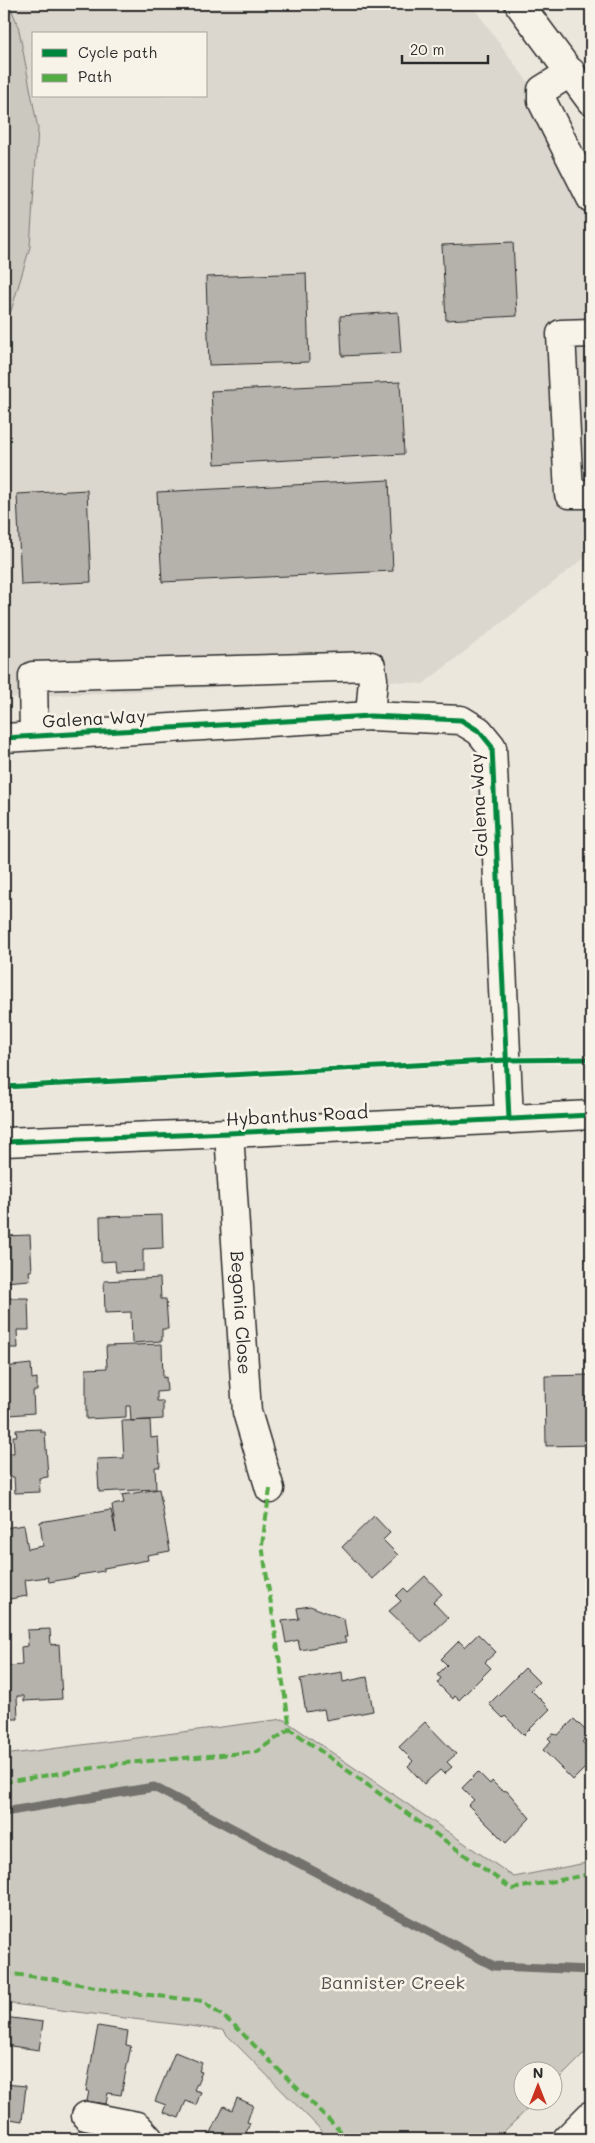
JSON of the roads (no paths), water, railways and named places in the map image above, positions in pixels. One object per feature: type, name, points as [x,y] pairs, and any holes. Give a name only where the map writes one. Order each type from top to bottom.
[{"type":"street","points":[[519,4],[591,101]]},
{"type":"street","points":[[571,72],[542,90],[542,101],[591,198]]},
{"type":"street","points":[[591,333],[561,334],[568,494],[591,494]]},
{"type":"street","points":[[34,736],[33,676],[371,666],[373,679],[370,716]]},
{"type":"street","name":"Galena Way","points":[[4,738],[370,716],[461,720],[479,731],[492,747],[509,1119]]},
{"type":"street","name":"Hybanthus Road","points":[[4,1142],[591,1115]]},
{"type":"street","name":"Begonia Close","points":[[229,1133],[247,1412],[270,1490]]},
{"type":"street","points":[[86,2116],[137,2126],[150,2139]]},
{"type":"street","points":[[567,2139],[591,2116]]},
{"type":"waterway","name":"Bannister Creek","points":[[4,1812],[154,1787],[494,1966],[591,1970]]}]
